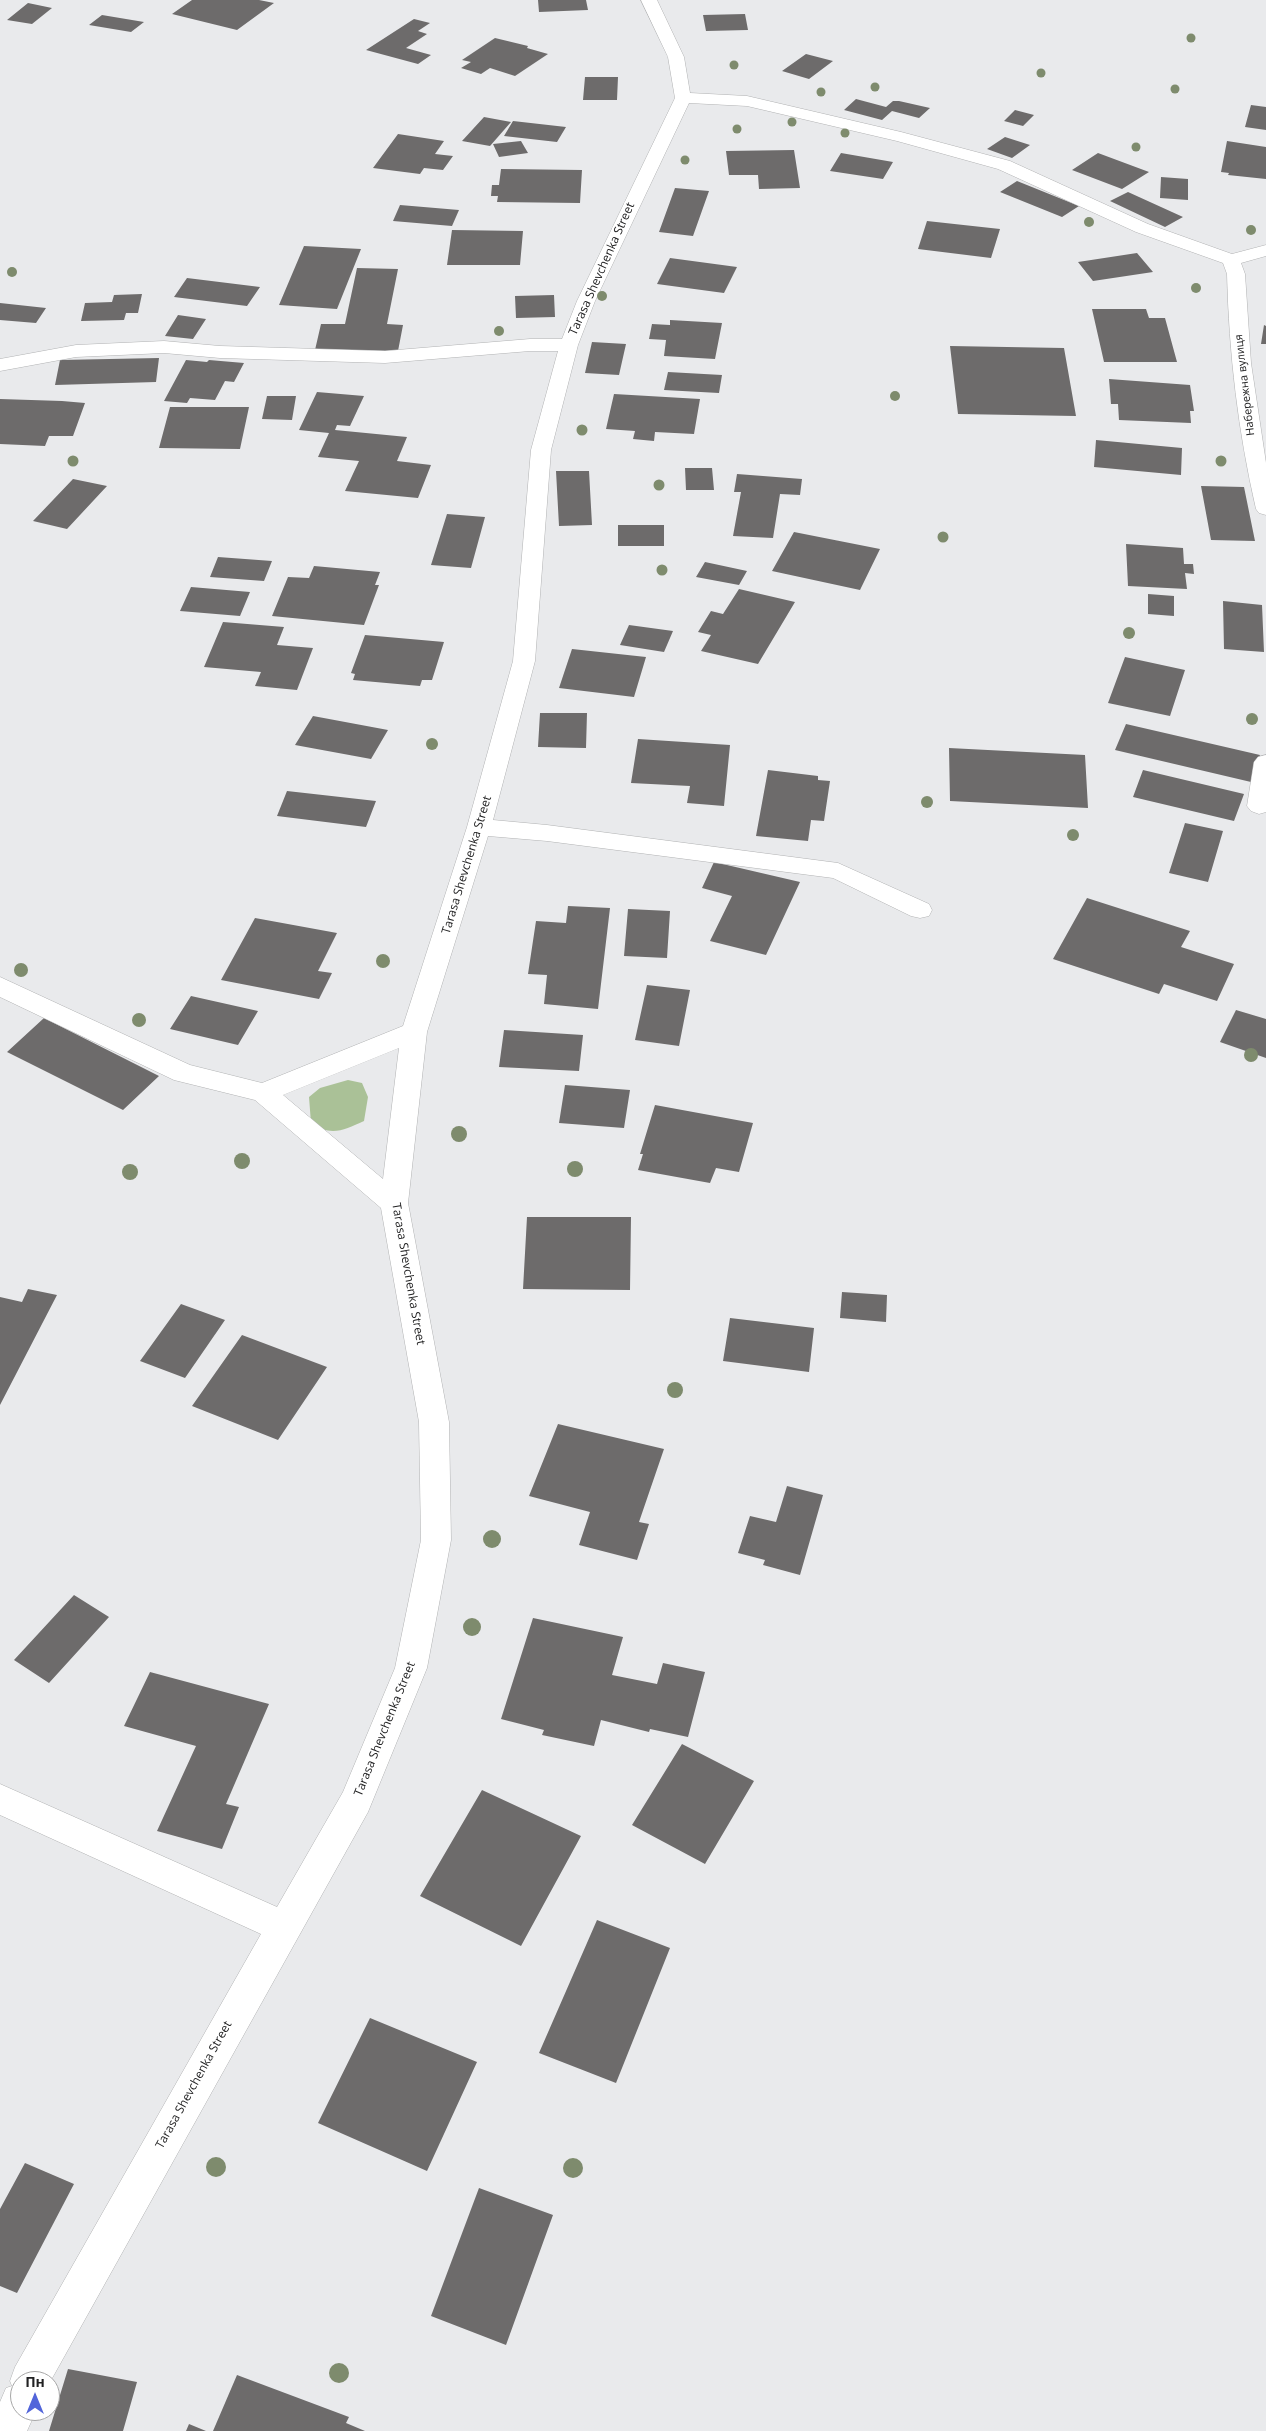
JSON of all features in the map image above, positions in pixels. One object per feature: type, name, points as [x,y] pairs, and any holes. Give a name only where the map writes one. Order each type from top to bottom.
[{"type":"street","points":[[649,0],[676,57],[683,98],[748,102],[900,137],[1004,165],[1142,228],[1231,260],[1266,250]]},
{"type":"street","name":"Tarasa Shevchenka Street","points":[[35,2371],[356,1801],[411,1668],[436,1540],[434,1422],[394,1203],[414,1032],[480,828],[524,661],[541,450],[568,345],[586,301],[683,98]]},
{"type":"street","name":"Набережна вулиця","points":[[1231,260],[1236,274],[1237,316],[1245,402],[1256,466],[1266,509]]},
{"type":"street","points":[[0,365],[76,351],[164,347],[220,352],[385,357],[530,345],[568,345]]},
{"type":"street","points":[[1259,806],[1266,762]]},
{"type":"street","points":[[480,828],[547,833],[838,871],[920,910]]},
{"type":"street","points":[[0,986],[183,1073],[263,1093],[394,1203]]},
{"type":"street","points":[[263,1093],[414,1032]]},
{"type":"street","points":[[0,1799],[284,1927]]},
{"type":"green space","points":[[348,1080],[362,1083],[368,1097],[364,1121],[338,1131],[325,1130],[311,1123],[309,1097],[320,1088]]},
{"type":"building","points":[[192,0],[259,0],[274,3],[237,30],[172,14]]},
{"type":"building","points":[[538,0],[586,0],[588,10],[539,12]]},
{"type":"building","points":[[28,3],[52,8],[32,24],[7,20]]},
{"type":"building","points":[[745,14],[748,30],[706,31],[703,15]]},
{"type":"building","points":[[102,15],[144,22],[131,32],[89,25]]},
{"type":"building","points":[[414,19],[430,23],[418,31],[427,34],[406,48],[431,55],[418,64],[366,50]]},
{"type":"building","points":[[495,38],[528,46],[527,48],[548,54],[515,76],[490,68],[481,74],[461,68],[471,62],[462,60]]},
{"type":"building","points":[[806,54],[833,61],[809,79],[782,71]]},
{"type":"building","points":[[585,77],[618,77],[617,100],[583,100]]},
{"type":"building","points":[[856,99],[886,107],[893,101],[899,101],[930,108],[919,118],[892,111],[882,120],[844,110]]},
{"type":"building","points":[[1251,105],[1266,107],[1266,130],[1245,127]]},
{"type":"building","points":[[1015,110],[1034,115],[1023,126],[1004,121]]},
{"type":"building","points":[[484,117],[511,122],[490,146],[462,141]]},
{"type":"building","points":[[513,121],[566,127],[557,142],[504,136]]},
{"type":"building","points":[[398,134],[444,141],[435,154],[453,156],[443,170],[424,168],[420,174],[373,168]]},
{"type":"building","points":[[1005,137],[1030,145],[1012,158],[987,149]]},
{"type":"building","points":[[521,141],[528,153],[499,157],[493,144]]},
{"type":"building","points":[[1227,141],[1266,147],[1266,179],[1228,175],[1229,173],[1221,172]]},
{"type":"building","points":[[794,150],[800,188],[759,189],[758,175],[729,175],[726,151]]},
{"type":"building","points":[[841,153],[893,162],[883,179],[830,171]]},
{"type":"building","points":[[1098,153],[1149,172],[1122,189],[1072,170]]},
{"type":"building","points":[[501,169],[582,170],[580,203],[497,202],[498,196],[491,196],[492,185],[499,185]]},
{"type":"building","points":[[1161,177],[1188,179],[1188,200],[1160,198]]},
{"type":"building","points":[[1017,181],[1079,206],[1062,217],[1000,192]]},
{"type":"building","points":[[675,188],[709,191],[693,236],[659,232]]},
{"type":"building","points":[[1128,192],[1183,217],[1165,227],[1110,201]]},
{"type":"building","points":[[400,205],[459,210],[452,226],[393,221]]},
{"type":"building","points":[[927,221],[1000,229],[991,258],[918,249]]},
{"type":"building","points":[[452,230],[523,231],[520,265],[447,265]]},
{"type":"building","points":[[304,246],[361,249],[337,309],[279,305]]},
{"type":"building","points":[[1137,253],[1153,272],[1093,281],[1078,262]]},
{"type":"building","points":[[670,258],[737,267],[724,293],[657,284]]},
{"type":"building","points":[[357,268],[398,269],[387,324],[403,325],[398,351],[315,350],[321,324],[345,324]]},
{"type":"building","points":[[187,278],[260,287],[247,306],[174,297]]},
{"type":"building","points":[[142,294],[138,313],[126,313],[124,320],[81,321],[85,303],[112,302],[114,295]]},
{"type":"building","points":[[554,295],[555,317],[516,318],[515,296]]},
{"type":"building","points":[[0,303],[46,308],[36,323],[0,320]]},
{"type":"building","points":[[1092,309],[1146,309],[1149,318],[1165,318],[1177,362],[1104,362]]},
{"type":"building","points":[[178,315],[206,319],[193,339],[165,336]]},
{"type":"building","points":[[670,320],[722,323],[715,359],[664,356],[666,340],[649,339],[652,324],[670,325]]},
{"type":"building","points":[[1264,325],[1266,326],[1266,344],[1261,344]]},
{"type":"building","points":[[592,342],[626,344],[619,375],[585,373]]},
{"type":"building","points":[[950,346],[1064,348],[1076,416],[958,414]]},
{"type":"building","points":[[159,358],[156,382],[55,385],[60,360]]},
{"type":"building","points":[[186,360],[244,363],[234,382],[225,381],[215,400],[190,398],[187,403],[164,401]]},
{"type":"building","points":[[668,372],[722,375],[719,393],[664,390]]},
{"type":"building","points":[[1109,379],[1190,385],[1194,411],[1190,411],[1191,423],[1119,420],[1118,404],[1111,404]]},
{"type":"building","points":[[317,392],[364,396],[350,426],[337,425],[335,430],[407,437],[397,461],[431,465],[418,498],[345,491],[359,461],[318,457],[329,433],[299,430]]},
{"type":"building","points":[[614,394],[700,399],[694,434],[655,432],[654,441],[633,439],[635,431],[606,429]]},
{"type":"building","points":[[267,396],[296,396],[292,420],[262,419]]},
{"type":"building","points":[[0,399],[85,403],[73,436],[49,436],[45,446],[0,444]]},
{"type":"building","points":[[170,407],[249,407],[240,449],[159,448]]},
{"type":"building","points":[[1096,440],[1182,448],[1181,475],[1094,467]]},
{"type":"building","points":[[685,468],[712,468],[714,490],[686,490]]},
{"type":"building","points":[[556,471],[589,471],[592,525],[559,526]]},
{"type":"building","points":[[737,474],[802,479],[800,495],[780,494],[773,538],[733,536],[741,492],[734,492]]},
{"type":"building","points":[[73,479],[107,486],[67,529],[33,521]]},
{"type":"building","points":[[1201,486],[1244,487],[1255,541],[1211,540]]},
{"type":"building","points":[[447,514],[485,517],[471,568],[431,565]]},
{"type":"building","points":[[618,525],[664,525],[664,546],[618,546]]},
{"type":"building","points":[[794,532],[880,549],[860,590],[772,571]]},
{"type":"building","points":[[1126,544],[1183,548],[1184,564],[1193,564],[1194,574],[1185,573],[1187,589],[1128,586]]},
{"type":"building","points":[[218,557],[272,561],[264,581],[210,577]]},
{"type":"building","points":[[705,562],[747,571],[739,585],[696,577]]},
{"type":"building","points":[[314,566],[380,572],[375,585],[379,585],[364,625],[272,616],[288,577],[309,578]]},
{"type":"building","points":[[191,587],[250,592],[240,616],[180,611]]},
{"type":"building","points":[[739,589],[795,602],[758,664],[701,651],[711,635],[698,632],[711,611],[723,614]]},
{"type":"building","points":[[1148,594],[1174,596],[1174,616],[1148,614]]},
{"type":"building","points":[[1223,601],[1262,605],[1264,652],[1224,649]]},
{"type":"building","points":[[223,622],[284,627],[277,645],[313,648],[297,690],[255,686],[261,672],[204,667]]},
{"type":"building","points":[[629,625],[673,631],[664,652],[620,645]]},
{"type":"building","points":[[365,635],[444,642],[432,680],[422,680],[420,686],[353,680],[355,674],[351,673]]},
{"type":"building","points":[[572,649],[646,657],[634,697],[559,688]]},
{"type":"building","points":[[1125,657],[1185,670],[1170,716],[1108,703]]},
{"type":"building","points":[[540,713],[587,713],[586,748],[538,747]]},
{"type":"building","points":[[313,716],[388,730],[371,759],[295,745]]},
{"type":"building","points":[[1126,724],[1260,755],[1251,782],[1115,750]]},
{"type":"building","points":[[638,739],[730,745],[724,806],[687,803],[690,786],[631,783]]},
{"type":"building","points":[[949,748],[1085,755],[1088,808],[950,801]]},
{"type":"building","points":[[768,770],[818,776],[818,780],[830,781],[824,821],[811,820],[808,841],[756,836]]},
{"type":"building","points":[[1143,770],[1244,794],[1234,821],[1133,797]]},
{"type":"building","points":[[287,791],[376,801],[366,827],[277,816]]},
{"type":"building","points":[[1185,823],[1223,831],[1208,882],[1169,873]]},
{"type":"building","points":[[714,862],[800,882],[766,955],[710,941],[732,896],[702,888]]},
{"type":"building","points":[[1087,898],[1190,931],[1181,947],[1234,964],[1217,1001],[1164,984],[1159,994],[1053,959]]},
{"type":"building","points":[[568,906],[610,908],[598,1009],[544,1004],[547,975],[528,974],[536,921],[566,923]]},
{"type":"building","points":[[628,909],[670,911],[667,958],[624,956]]},
{"type":"building","points":[[255,918],[337,933],[318,971],[332,973],[319,999],[221,980]]},
{"type":"building","points":[[647,985],[690,990],[679,1046],[635,1040]]},
{"type":"building","points":[[191,996],[258,1011],[238,1045],[170,1029]]},
{"type":"building","points":[[1236,1010],[1266,1019],[1266,1058],[1220,1042]]},
{"type":"building","points":[[44,1018],[159,1076],[123,1110],[7,1052]]},
{"type":"building","points":[[504,1030],[583,1035],[579,1071],[499,1067]]},
{"type":"building","points":[[565,1085],[630,1090],[624,1128],[559,1123]]},
{"type":"building","points":[[655,1105],[753,1123],[739,1172],[716,1168],[710,1183],[638,1170],[643,1154],[640,1154]]},
{"type":"building","points":[[527,1217],[631,1217],[630,1290],[523,1289]]},
{"type":"building","points":[[28,1289],[57,1295],[0,1405],[0,1297],[22,1302]]},
{"type":"building","points":[[842,1292],[887,1295],[886,1322],[840,1318]]},
{"type":"building","points":[[181,1304],[225,1320],[185,1378],[140,1361]]},
{"type":"building","points":[[730,1318],[814,1328],[809,1372],[723,1361]]},
{"type":"building","points":[[242,1335],[327,1367],[278,1440],[192,1406]]},
{"type":"building","points":[[558,1424],[664,1449],[639,1522],[649,1524],[637,1560],[579,1545],[590,1512],[529,1496]]},
{"type":"building","points":[[787,1486],[823,1495],[800,1575],[763,1565],[765,1560],[738,1553],[750,1516],[776,1522]]},
{"type":"building","points":[[74,1595],[109,1617],[49,1683],[14,1660]]},
{"type":"building","points":[[533,1618],[623,1637],[612,1675],[657,1684],[663,1663],[705,1672],[688,1737],[650,1729],[649,1732],[601,1720],[594,1746],[542,1735],[544,1730],[501,1719]]},
{"type":"building","points":[[150,1672],[269,1704],[226,1804],[239,1807],[222,1849],[157,1831],[196,1746],[124,1726]]},
{"type":"building","points":[[682,1744],[754,1781],[705,1864],[632,1825]]},
{"type":"building","points":[[482,1790],[581,1836],[521,1946],[420,1896]]},
{"type":"building","points":[[597,1920],[670,1948],[616,2083],[539,2053]]},
{"type":"building","points":[[370,2018],[477,2062],[427,2171],[318,2123]]},
{"type":"building","points":[[25,2163],[74,2184],[17,2293],[0,2286],[0,2209]]},
{"type":"building","points":[[479,2188],[553,2215],[506,2345],[431,2316]]},
{"type":"building","points":[[68,2369],[137,2382],[123,2431],[49,2431],[52,2421],[60,2421],[60,2395]]},
{"type":"building","points":[[237,2375],[349,2417],[346,2423],[365,2431],[213,2431]]},
{"type":"building","points":[[189,2424],[206,2431],[186,2431]]}]
